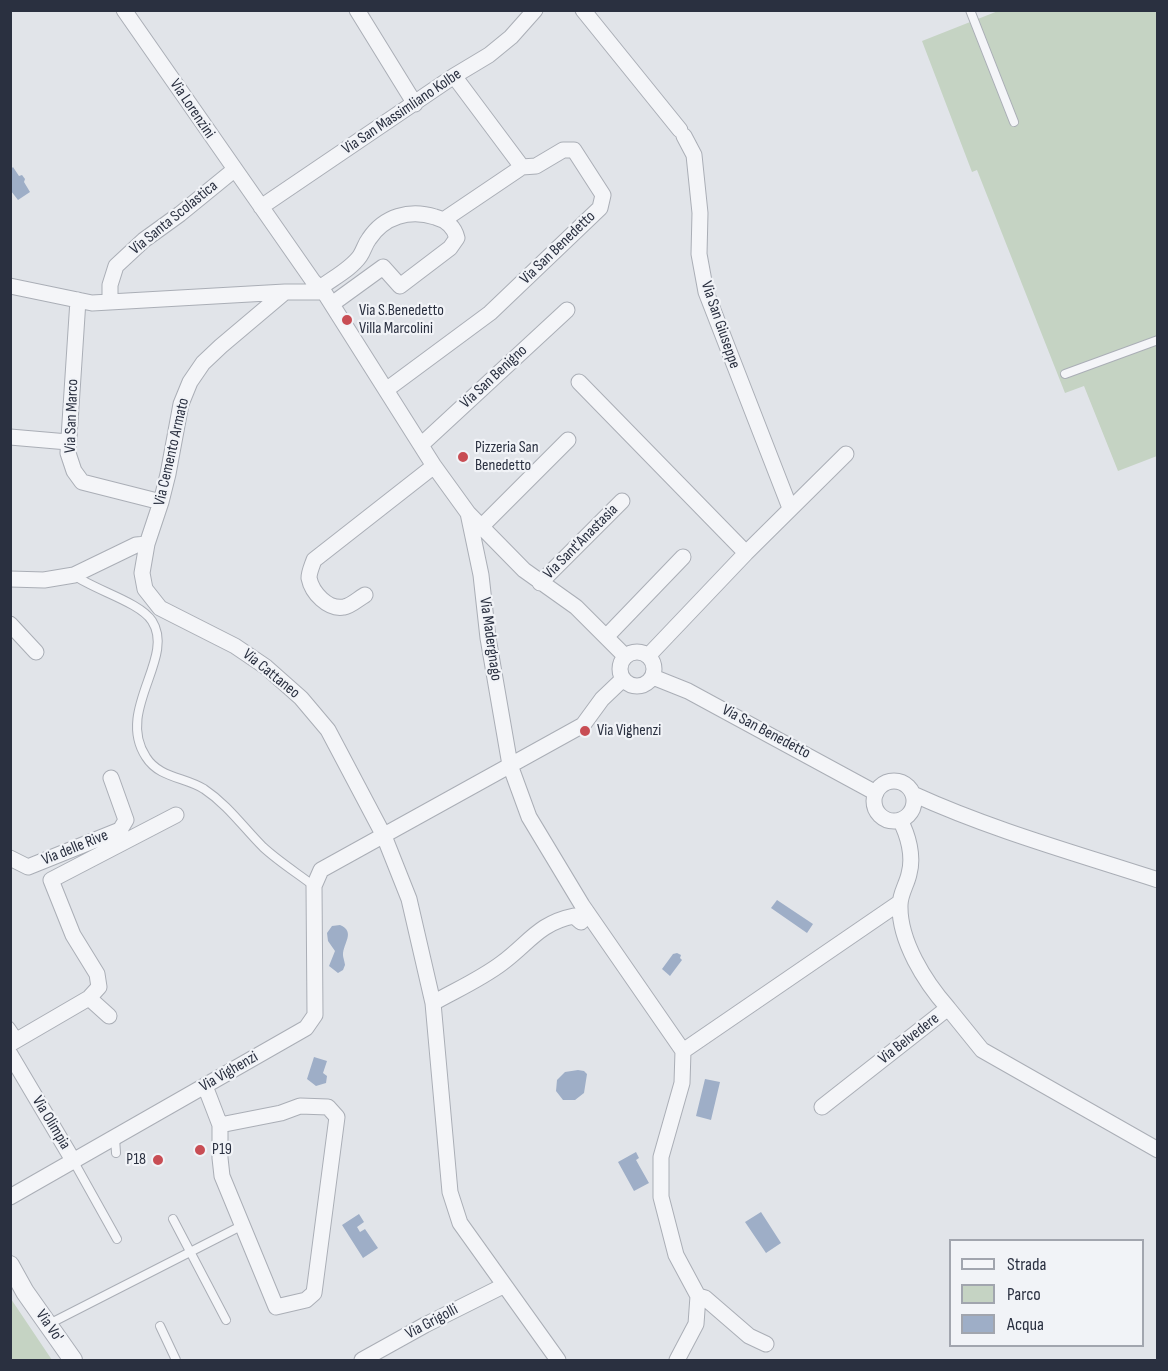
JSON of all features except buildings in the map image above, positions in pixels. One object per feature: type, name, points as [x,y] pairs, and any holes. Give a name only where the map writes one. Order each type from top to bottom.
[{"type":"street","name":"Via Lorenzini","points":[[124,10],[234,170],[322,291]]},
{"type":"street","points":[[357,10],[415,104]]},
{"type":"street","name":"Via San Massimliano Kolbe","points":[[261,207],[454,76],[489,55],[511,37],[536,10]]},
{"type":"street","name":"Via San Giuseppe","points":[[583,10],[682,133],[694,155],[700,213],[699,254],[706,292],[790,508]]},
{"type":"street","points":[[445,219],[522,167],[454,76]]},
{"type":"street","name":"Via San Benedetto","points":[[386,390],[490,313],[600,208],[603,195],[574,150],[563,150],[536,166],[522,167]]},
{"type":"street","name":"Via Santa Scolastica","points":[[110,302],[110,285],[116,266],[144,240],[234,170]]},
{"type":"street","points":[[322,291],[360,256],[368,241],[376,229],[390,219],[406,214],[421,213],[445,219],[456,232],[457,238],[450,248],[400,286],[383,267],[368,241]]},
{"type":"street","points":[[10,286],[92,303],[322,291],[383,267]]},
{"type":"street","points":[[322,291],[434,465],[468,513],[524,570],[576,607],[625,656]]},
{"type":"street","name":"Via Cemento Armato","points":[[147,544],[161,502],[181,404],[190,382],[203,363],[220,346],[285,292]]},
{"type":"street","name":"Via San Marco","points":[[78,300],[68,453],[74,471],[82,482],[161,502]]},
{"type":"street","name":"Via San Benigno","points":[[421,445],[567,310]]},
{"type":"street","points":[[579,382],[746,553]]},
{"type":"street","points":[[10,437],[69,442]]},
{"type":"street","points":[[481,527],[568,440]]},
{"type":"street","points":[[648,656],[790,508],[846,454]]},
{"type":"street","points":[[365,595],[346,607],[338,607],[322,600],[309,579],[314,560],[434,465]]},
{"type":"street","name":"Via Sant'Anastasia","points":[[540,583],[622,501]]},
{"type":"street","name":"Via Madergnago","points":[[468,513],[481,575],[488,638],[510,765],[529,817],[571,887],[636,986],[683,1051]]},
{"type":"street","points":[[10,579],[44,580],[74,574],[136,545],[147,544]]},
{"type":"street","name":"Via Cattaneo","points":[[147,544],[142,573],[145,589],[160,608],[235,646],[266,667],[301,698],[328,730],[384,836],[409,899],[433,1003],[450,1192],[460,1223],[558,1360]]},
{"type":"street","points":[[607,636],[683,557]]},
{"type":"street","points":[[10,624],[36,652]]},
{"type":"street","points":[[633,652],[641,652],[648,656],[654,663],[653,677],[642,686],[635,686],[623,679],[620,665],[625,656],[633,652]]},
{"type":"street","name":"Via San Benedetto","points":[[653,677],[688,691],[876,792]]},
{"type":"street","points":[[314,886],[321,870],[583,725],[602,699],[623,679]]},
{"type":"street","name":"Via delle Rive","points":[[10,858],[28,867],[120,830],[126,820],[111,778]]},
{"type":"street","points":[[956,813],[906,815],[893,820],[882,816],[875,805],[876,792],[882,785],[891,781],[900,782],[908,786],[914,794],[956,813],[1158,880]]},
{"type":"street","points":[[906,815],[914,803],[914,794]]},
{"type":"street","points":[[13,1037],[89,998],[99,987],[97,974],[73,935],[51,880],[176,815]]},
{"type":"street","name":"Via Belvedere","points":[[822,1107],[948,1008],[912,958],[901,921],[899,903],[910,871],[910,850],[904,829],[906,815]]},
{"type":"street","name":"Via Vighenzi","points":[[10,1197],[74,1162],[115,1145],[205,1086],[306,1028],[315,1015],[314,886]]},
{"type":"street","points":[[677,1360],[696,1324],[698,1296],[676,1255],[661,1197],[661,1157],[681,1083],[683,1051],[899,903]]},
{"type":"street","points":[[433,1003],[500,965],[542,928],[563,918],[574,916],[581,922]]},
{"type":"street","points":[[89,998],[109,1016]]},
{"type":"street","points":[[948,1008],[982,1050],[1158,1150]]},
{"type":"street","name":"Via Olimpia","points":[[10,1054],[38,1107],[74,1162]]},
{"type":"street","points":[[205,1086],[220,1125],[219,1158],[222,1176],[276,1307],[306,1300],[314,1293],[337,1117],[328,1107],[300,1106],[281,1113],[220,1125]]},
{"type":"street","points":[[10,1265],[25,1292]]},
{"type":"street","points":[[10,1276],[25,1292]]},
{"type":"street","name":"Via Grigolli","points":[[362,1360],[425,1324],[503,1286]]},
{"type":"street","name":"Via Vo'","points":[[25,1292],[73,1360]]},
{"type":"street","points":[[698,1296],[705,1298],[749,1336],[766,1344]]},
{"type":"lane","points":[[970,10],[1014,122]]},
{"type":"lane","points":[[1065,374],[1158,340]]},
{"type":"lane","points":[[74,574],[81,580],[138,609],[152,621],[158,637],[157,654],[137,709],[137,738],[146,757],[156,769],[203,788],[225,805],[264,848],[314,886]]},
{"type":"lane","points":[[74,1162],[117,1239]]},
{"type":"lane","points":[[173,1219],[226,1320]]},
{"type":"lane","points":[[48,1324],[243,1225]]},
{"type":"lane","points":[[160,1326],[176,1360]]},
{"type":"green space","points":[[998,11],[1156,11],[1158,13],[1157,456],[1118,471],[1084,386],[1065,393],[977,170],[972,172],[922,41]]},
{"type":"green space","points":[[11,1299],[52,1360],[11,1360]]},
{"type":"water","points":[[13,167],[19,176],[22,175],[25,179],[24,182],[30,192],[18,200],[11,191],[11,169]]},
{"type":"water","points":[[777,900],[813,924],[807,933],[771,908]]},
{"type":"water","points":[[340,925],[347,931],[348,938],[343,955],[345,965],[338,973],[329,966],[335,951],[328,941],[327,933],[332,926]]},
{"type":"water","points":[[673,954],[681,955],[682,960],[670,976],[662,969]]},
{"type":"water","points":[[314,1057],[327,1061],[323,1073],[327,1076],[326,1083],[316,1086],[307,1079]]},
{"type":"water","points":[[578,1070],[587,1074],[584,1093],[575,1100],[563,1100],[556,1091],[557,1080],[565,1072]]},
{"type":"water","points":[[705,1079],[720,1082],[711,1120],[696,1116]]},
{"type":"water","points":[[636,1152],[639,1158],[636,1160],[649,1183],[634,1191],[618,1162]]},
{"type":"water","points":[[761,1212],[781,1243],[766,1253],[745,1222]]},
{"type":"water","points":[[359,1214],[364,1222],[357,1227],[360,1232],[365,1229],[378,1248],[363,1258],[342,1225]]},
{"type":"place","name":"Via S.Benedetto Villa Marcolini","points":[[347,320]]},
{"type":"place","name":"Pizzeria San Benedetto","points":[[463,457]]},
{"type":"place","name":"Via Vighenzi","points":[[585,731]]},
{"type":"place","name":"P19","points":[[200,1150]]},
{"type":"place","name":"P18","points":[[158,1160]]}]
